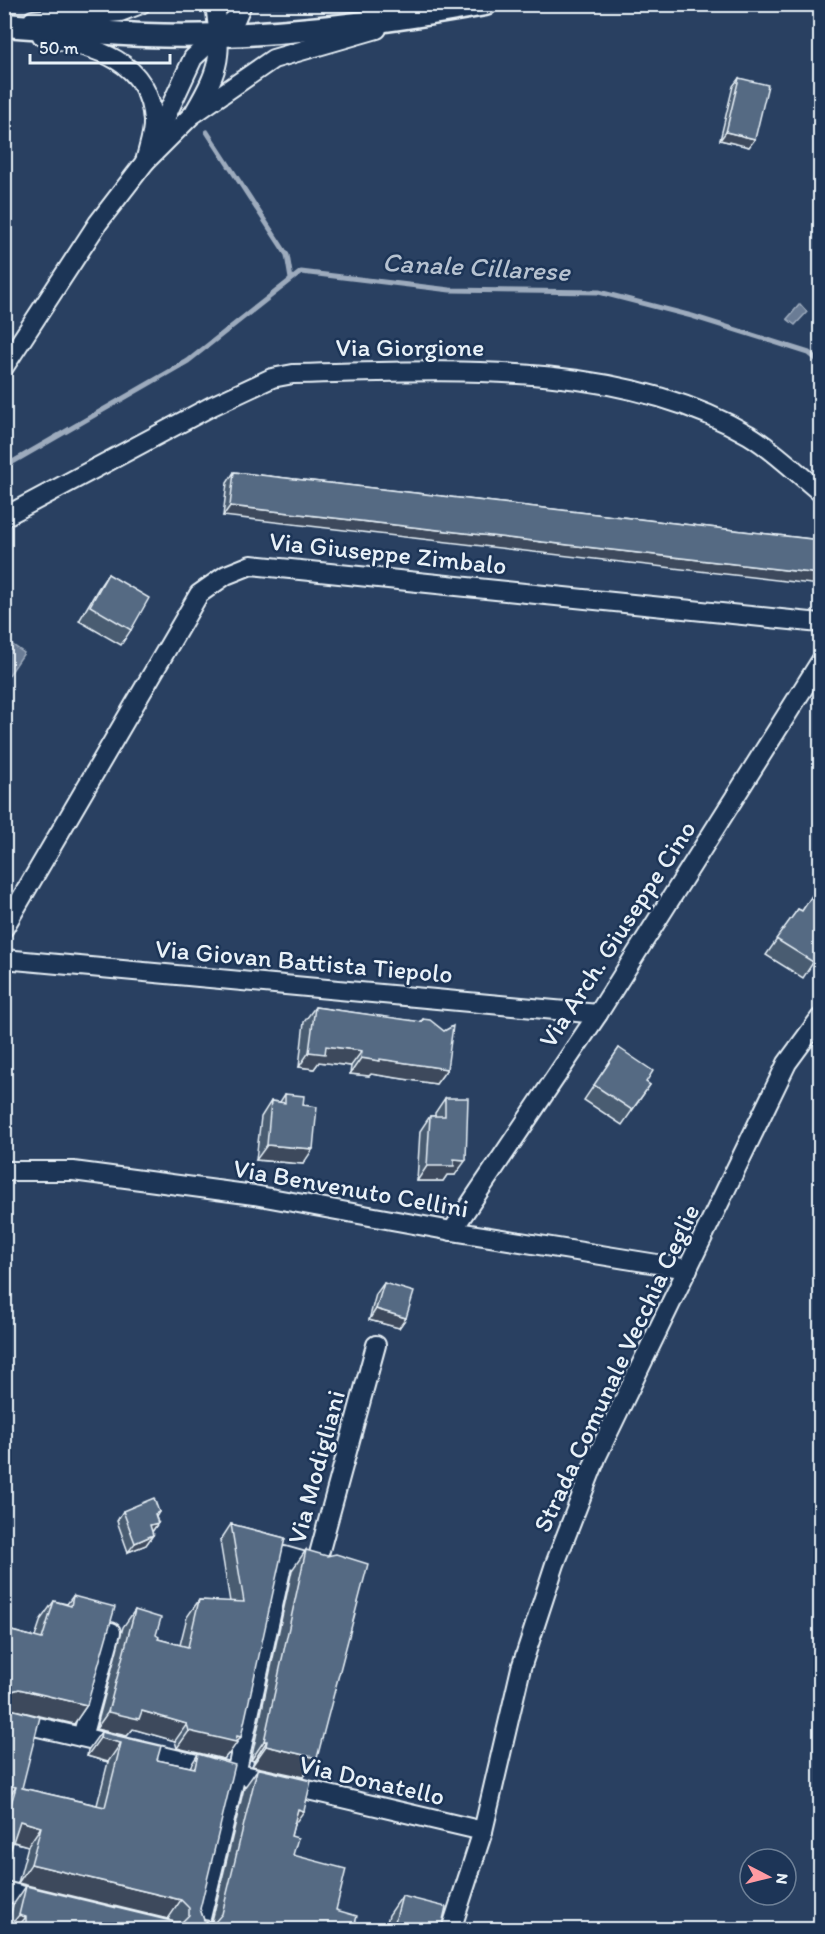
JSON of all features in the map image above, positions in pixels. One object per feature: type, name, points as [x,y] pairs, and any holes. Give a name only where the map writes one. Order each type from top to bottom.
[{"type":"main road","points":[[4,25],[146,35],[219,34],[310,28],[425,15],[485,4]]},
{"type":"street","points":[[4,25],[120,12],[141,4]]},
{"type":"street","points":[[192,115],[215,76],[219,34],[215,4]]},
{"type":"street","points":[[145,162],[193,57],[236,18],[242,4]]},
{"type":"street","points":[[370,4],[425,15]]},
{"type":"street","points":[[4,367],[98,224],[145,162],[192,115],[273,59],[425,15]]},
{"type":"street","points":[[4,25],[93,47],[123,62],[146,88],[154,122],[145,162]]},
{"type":"street","name":"Via Giorgione","points":[[4,517],[212,406],[272,378],[293,374],[497,372],[577,380],[684,403],[750,436],[820,492]]},
{"type":"street","name":"Via Giuseppe Zimbalo","points":[[4,928],[199,594],[226,575],[251,565],[820,623]]},
{"type":"street","name":"Via Arch. Giuseppe Cino","points":[[452,1231],[598,1014],[820,662]]},
{"type":"street","name":"Via Giovan Battista Tiepolo","points":[[4,959],[598,1014]]},
{"type":"street","name":"Strada Comunale Vecchia Ceglie","points":[[451,1929],[483,1831],[521,1668],[555,1564],[597,1456],[787,1063],[820,1018]]},
{"type":"street","name":"Via Benvenuto Cellini","points":[[4,1171],[73,1170],[254,1195],[452,1231],[688,1269]]},
{"type":"street","name":"Via Modigliani","points":[[236,1774],[285,1556],[316,1565],[376,1345]]},
{"type":"street","points":[[82,1737],[111,1632]]},
{"type":"street","name":"Via Donatello","points":[[4,1719],[483,1831]]},
{"type":"street","points":[[198,1929],[236,1774]]},
{"type":"street","points":[[4,1891],[62,1905]]},
{"type":"water","points":[[800,304],[807,312],[795,325],[787,319]]},
{"type":"water","points":[[10,643],[24,653],[7,678],[5,676],[5,651]]},
{"type":"building","points":[[739,78],[768,85],[755,139],[726,132]]},
{"type":"building","points":[[234,472],[820,540],[820,574],[230,506]]},
{"type":"building","points":[[108,574],[149,598],[131,630],[90,606]]},
{"type":"building","points":[[817,888],[820,890],[820,952],[813,962],[776,939],[798,909],[802,911]]},
{"type":"building","points":[[315,1007],[422,1022],[423,1019],[430,1020],[444,1031],[453,1026],[447,1069],[361,1058],[362,1051],[326,1046],[325,1054],[309,1052]]},
{"type":"building","points":[[619,1048],[653,1071],[646,1082],[650,1085],[632,1110],[594,1085]]},
{"type":"building","points":[[285,1094],[304,1096],[303,1105],[317,1107],[313,1149],[267,1145],[271,1101],[285,1103]]},
{"type":"building","points":[[445,1098],[468,1098],[466,1160],[454,1159],[454,1166],[427,1166],[430,1116],[445,1116]]},
{"type":"building","points":[[384,1283],[414,1292],[406,1318],[376,1309]]},
{"type":"building","points":[[154,1498],[159,1512],[155,1514],[158,1523],[150,1525],[153,1535],[135,1543],[123,1511]]},
{"type":"building","points":[[231,1524],[285,1538],[241,1737],[237,1736],[236,1742],[189,1731],[187,1724],[142,1711],[139,1719],[108,1712],[135,1610],[161,1618],[156,1635],[158,1639],[188,1647],[199,1600],[244,1602]]},
{"type":"building","points":[[306,1550],[327,1556],[336,1554],[368,1564],[317,1758],[266,1746],[267,1741],[264,1741]]},
{"type":"building","points":[[73,1596],[115,1607],[87,1705],[19,1689],[9,1692],[6,1697],[10,1709],[40,1717],[22,1788],[105,1807],[121,1743],[100,1738],[101,1732],[161,1746],[157,1760],[195,1768],[198,1754],[235,1765],[200,1909],[204,1920],[215,1922],[222,1914],[257,1770],[311,1781],[304,1811],[298,1809],[291,1836],[298,1838],[293,1855],[346,1869],[336,1910],[357,1916],[355,1924],[375,1929],[24,1929],[26,1917],[19,1915],[26,1886],[175,1922],[182,1922],[189,1915],[189,1908],[181,1900],[31,1864],[41,1827],[20,1821],[4,1869],[4,1813],[8,1814],[16,1787],[4,1784],[4,1629],[42,1639],[54,1601],[71,1606]]},
{"type":"building","points":[[402,1896],[446,1907],[441,1929],[393,1929]]},
{"type":"waterway","name":"Canale Cillarese","points":[[207,132],[287,255],[291,279]]},
{"type":"waterway","name":"Canale Cillarese","points":[[4,467],[188,361],[301,272],[450,290],[599,292],[692,316],[809,353],[820,362]]}]
